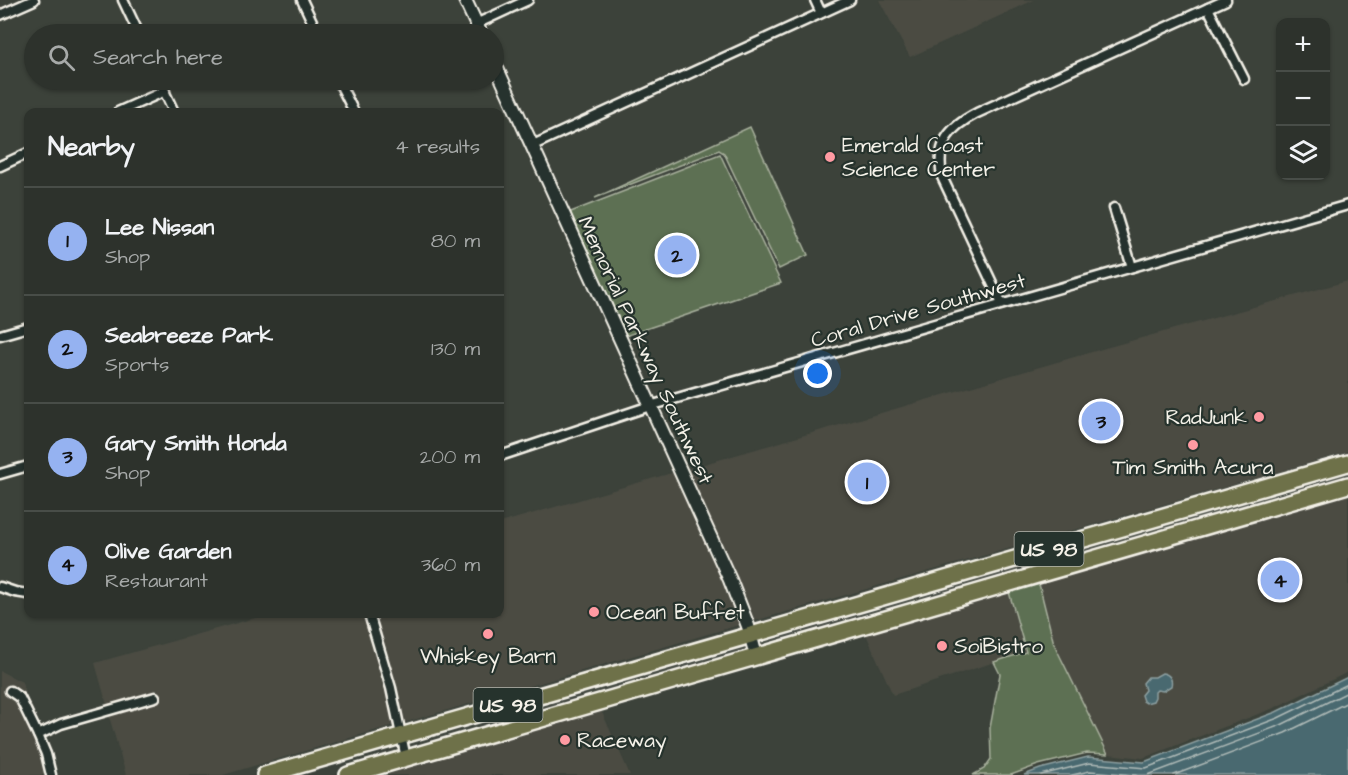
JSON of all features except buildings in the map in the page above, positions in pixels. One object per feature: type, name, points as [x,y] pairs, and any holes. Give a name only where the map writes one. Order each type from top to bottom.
[{"type":"highway","name":"US 98","points":[[265,775],[1348,463]]},
{"type":"highway","name":"US 98","points":[[348,775],[1348,485]]},
{"type":"street","points":[[0,15],[34,0]]},
{"type":"street","points":[[123,0],[134,24]]},
{"type":"street","points":[[302,0],[313,24]]},
{"type":"street","points":[[465,0],[476,24]]},
{"type":"street","points":[[487,24],[528,0]]},
{"type":"street","points":[[815,0],[821,13]]},
{"type":"street","points":[[531,146],[850,0]]},
{"type":"street","points":[[1002,304],[942,177],[940,156],[946,138],[952,129],[977,112],[1226,0]]},
{"type":"street","points":[[1208,8],[1244,79]]},
{"type":"street","name":"Memorial Parkway Southwest","points":[[504,85],[730,580],[748,626],[756,656]]},
{"type":"street","points":[[344,90],[352,108]]},
{"type":"street","points":[[127,108],[165,91],[172,108]]},
{"type":"street","points":[[0,166],[24,155]]},
{"type":"street","name":"Coral Drive Southwest","points":[[504,455],[650,406],[1348,205]]},
{"type":"street","points":[[1114,208],[1132,267]]},
{"type":"street","points":[[0,335],[24,328]]},
{"type":"street","points":[[0,474],[24,467]]},
{"type":"street","points":[[0,587],[24,593]]},
{"type":"street","points":[[370,618],[391,688],[406,758]]},
{"type":"street","points":[[10,691],[20,698],[46,753],[51,775]]},
{"type":"street","points":[[38,735],[61,724],[155,697]]},
{"type":"shaded area","points":[[879,0],[1034,0],[910,57]]},
{"type":"shaded area","points":[[1348,281],[1348,452],[751,622],[684,470],[1109,347]]},
{"type":"shaded area","points":[[675,472],[726,582],[742,624],[403,723],[375,618],[504,618],[504,522]]},
{"type":"shaded area","points":[[1348,495],[1348,672],[1274,708],[1143,758],[1108,754],[1054,644],[1039,584]]},
{"type":"shaded area","points":[[1009,592],[1026,652],[893,695],[866,634]]},
{"type":"shaded area","points":[[255,618],[365,618],[394,725],[223,775],[126,775],[109,716],[161,700],[157,690],[107,705],[95,663]]},
{"type":"shaded area","points":[[0,671],[22,682],[28,704],[24,696],[8,684],[4,692],[16,702],[41,753],[46,775],[0,775]]},
{"type":"shaded area","points":[[601,710],[630,775],[377,775]]},
{"type":"green space","points":[[750,127],[808,255],[779,269],[724,153],[719,150],[595,198]]},
{"type":"green space","points":[[720,154],[781,283],[619,338],[563,215]]},
{"type":"green space","points":[[1039,584],[1054,644],[1108,754],[1087,753],[1038,765],[1011,775],[973,775],[984,769],[991,759],[990,728],[1000,674],[994,662],[1026,652],[1009,592]]},
{"type":"water","points":[[1162,673],[1170,677],[1171,686],[1163,691],[1157,690],[1153,701],[1146,703],[1141,695],[1145,690],[1143,683],[1148,677],[1155,677]]},
{"type":"water","points":[[1348,677],[1348,775],[1024,775],[1088,757],[1144,762],[1276,712]]},
{"type":"place","name":"Emerald Coast Science Center","points":[[830,157]]},
{"type":"place","name":"Seabreeze Park","points":[[677,255]]},
{"type":"place","name":"RadJunk","points":[[1259,417]]},
{"type":"place","name":"Gary Smith Honda","points":[[1101,421]]},
{"type":"place","name":"Tim Smith Acura","points":[[1193,445]]},
{"type":"place","name":"Lee Nissan","points":[[867,482]]},
{"type":"place","name":"Olive Garden","points":[[1280,580]]},
{"type":"place","name":"Ocean Buffet","points":[[594,612]]},
{"type":"place","name":"Whiskey Barn","points":[[488,634]]},
{"type":"place","name":"SoiBistro","points":[[942,646]]},
{"type":"place","name":"Raceway","points":[[565,740]]}]
